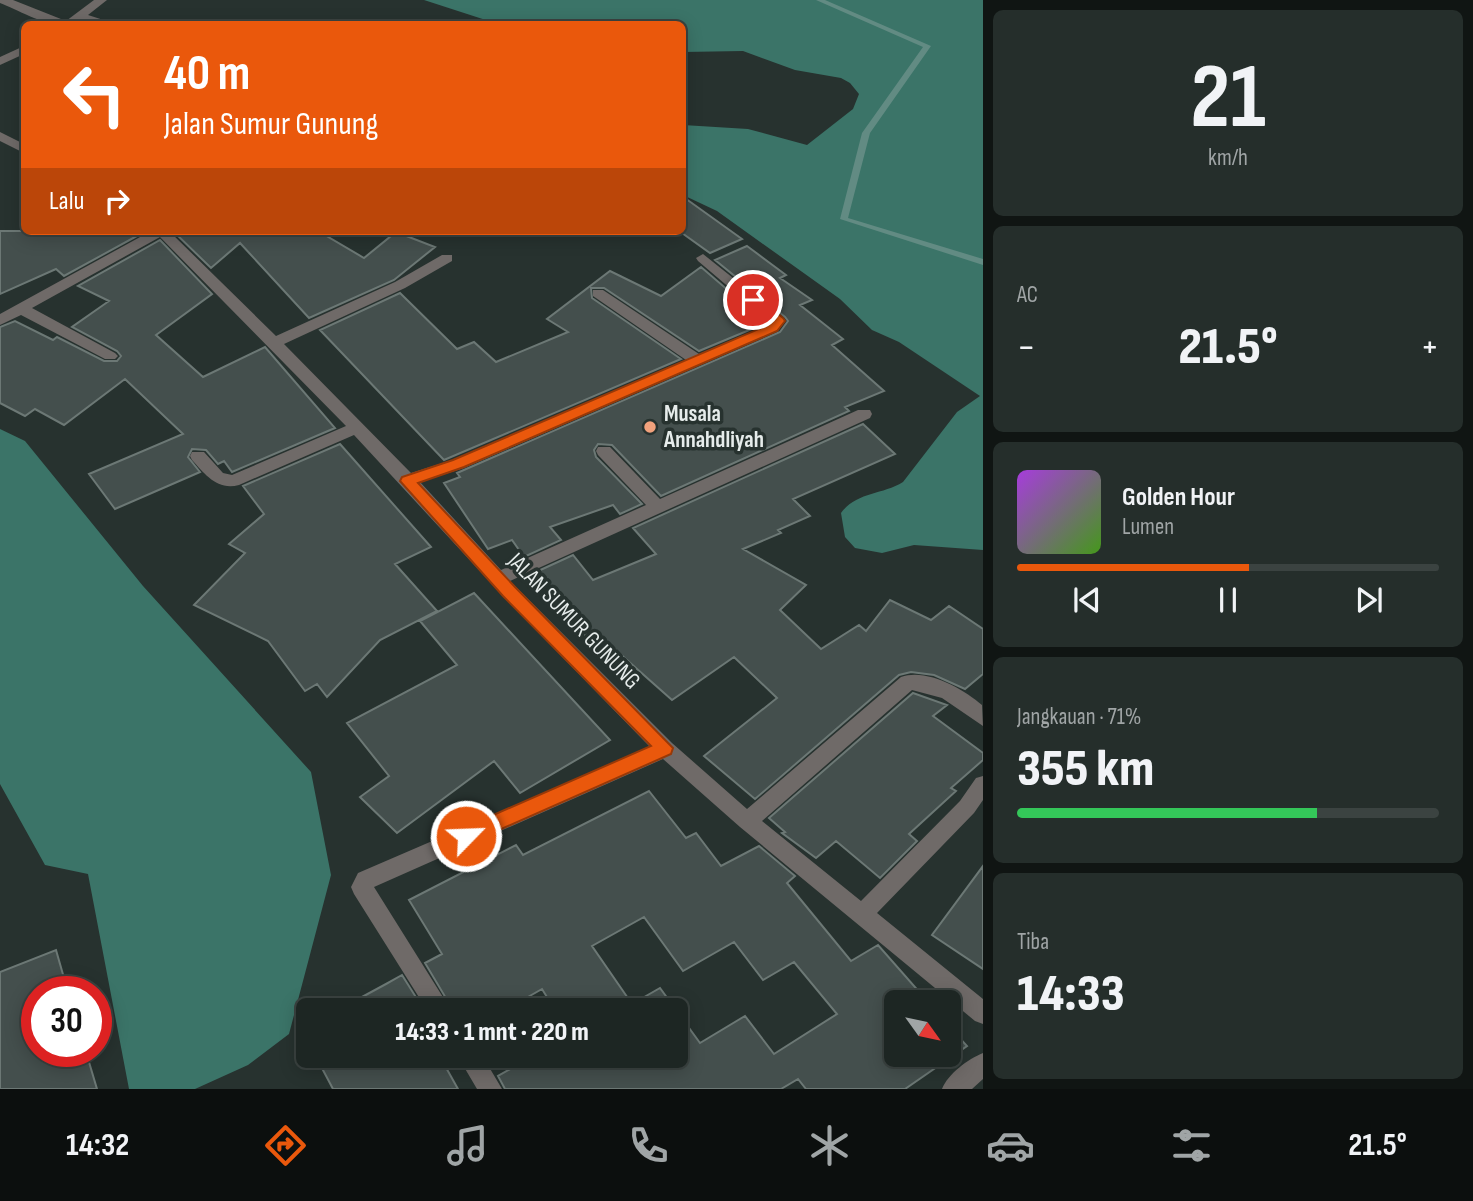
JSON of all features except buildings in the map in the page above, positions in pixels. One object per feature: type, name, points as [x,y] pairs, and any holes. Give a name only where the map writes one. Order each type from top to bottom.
[{"type":"street","points":[[3,0],[58,21]]},
{"type":"street","points":[[73,21],[83,17],[101,0]]},
{"type":"street","points":[[83,17],[98,21]]},
{"type":"street","points":[[0,61],[21,51]]},
{"type":"street","points":[[0,136],[21,147]]},
{"type":"street","points":[[0,320],[154,235]]},
{"type":"street","name":"JALAN SUMUR GUNUNG","points":[[165,235],[408,481],[498,579],[664,748],[747,821],[983,1013]]},
{"type":"street","points":[[272,343],[400,285],[447,258]]},
{"type":"street","points":[[408,481],[458,464],[773,328],[778,321],[703,258]]},
{"type":"street","points":[[598,293],[699,361]]},
{"type":"street","points":[[20,308],[110,356]]},
{"type":"street","points":[[498,579],[864,414]]},
{"type":"street","points":[[198,456],[218,478],[233,481],[355,428]]},
{"type":"street","points":[[604,451],[657,508]]},
{"type":"street","points":[[747,821],[908,682],[935,685],[979,707]]},
{"type":"street","points":[[432,998],[362,887],[364,883],[664,748]]},
{"type":"street","points":[[861,915],[967,807],[983,784]]},
{"type":"street","points":[[954,1089],[983,1064]]},
{"type":"street","points":[[477,1068],[490,1089]]},
{"type":"green space","points":[[424,0],[983,0],[983,550],[914,545],[882,553],[855,548],[845,537],[841,513],[847,506],[862,497],[903,482],[957,412],[980,396],[899,342],[872,330],[840,299],[717,211],[686,196],[686,125],[748,129],[807,145],[853,109],[859,94],[850,83],[841,78],[795,70],[743,51],[686,52],[686,21],[489,21]]},
{"type":"green space","points":[[0,429],[25,441],[143,586],[311,772],[331,875],[299,998],[296,998],[289,1034],[248,1065],[195,1089],[129,1089],[112,1000],[112,976],[107,976],[88,874],[45,865],[0,784]]},
{"type":"waterway","points":[[819,0],[927,46],[866,133],[844,219],[983,262]]},
{"type":"place","name":"Musala Annahdliyah","points":[[650,427]]},
{"type":"route","points":[[466,836],[664,748],[509,591],[408,481],[458,464],[773,328],[778,321],[753,300]]}]
